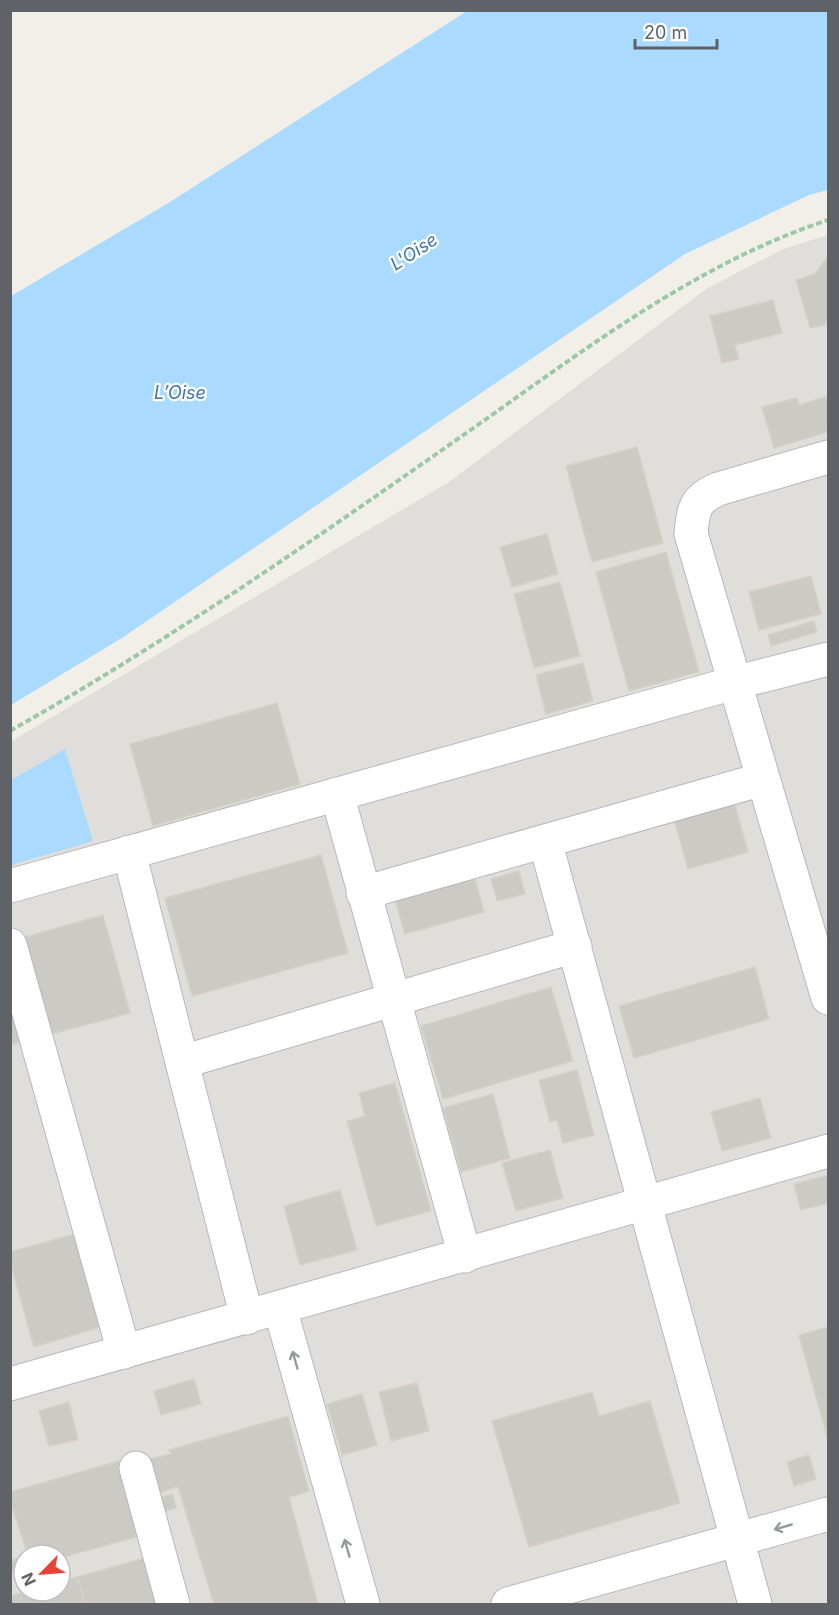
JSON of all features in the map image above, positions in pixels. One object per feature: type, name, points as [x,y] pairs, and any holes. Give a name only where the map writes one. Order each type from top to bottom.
[{"type":"lane","points":[[828,456],[718,489],[702,496],[693,514],[691,534],[828,999]]},
{"type":"lane","points":[[10,886],[734,683],[828,659]]},
{"type":"lane","points":[[363,893],[763,779]]},
{"type":"lane","points":[[338,794],[363,893],[465,1256]]},
{"type":"lane","points":[[545,841],[755,1605]]},
{"type":"lane","points":[[129,852],[247,1318]]},
{"type":"lane","points":[[10,945],[124,1352]]},
{"type":"lane","points":[[182,1062],[575,946]]},
{"type":"lane","points":[[10,1384],[828,1151]]},
{"type":"lane","points":[[280,1308],[363,1605]]},
{"type":"lane","points":[[136,1468],[173,1605]]},
{"type":"lane","points":[[508,1605],[828,1514]]},
{"type":"path","points":[[10,731],[94,684],[327,530],[686,283],[783,235],[828,220]]},
{"type":"shaded area","points":[[828,235],[828,1604],[11,1604],[10,742],[449,482],[706,289],[783,249]]},
{"type":"water","name":"L’Oise","points":[[467,11],[828,11],[828,190],[809,195],[685,254],[122,638],[11,705],[11,296],[170,202]]},
{"type":"water","points":[[65,749],[93,841],[11,865],[11,780]]},
{"type":"building","points":[[828,256],[828,324],[810,328],[796,280],[815,274]]},
{"type":"building","points":[[773,300],[782,333],[735,345],[739,359],[722,363],[710,316]]},
{"type":"building","points":[[828,396],[828,432],[774,448],[762,407],[797,398],[799,405]]},
{"type":"building","points":[[637,447],[663,543],[592,562],[566,466]]},
{"type":"building","points":[[547,534],[558,574],[512,587],[500,547]]},
{"type":"building","points":[[666,552],[699,672],[629,691],[596,572]]},
{"type":"building","points":[[811,576],[821,614],[759,630],[749,592]]},
{"type":"building","points":[[560,582],[580,656],[534,668],[514,594]]},
{"type":"building","points":[[814,621],[817,632],[771,646],[768,635]]},
{"type":"building","points":[[583,663],[593,701],[546,714],[536,675]]},
{"type":"building","points":[[277,703],[300,784],[153,826],[130,744]]},
{"type":"building","points":[[734,802],[748,852],[688,869],[674,819]]},
{"type":"building","points":[[321,855],[348,953],[192,996],[165,898]]},
{"type":"building","points":[[519,871],[525,894],[497,901],[491,879]]},
{"type":"building","points":[[474,876],[484,912],[405,934],[395,899]]},
{"type":"building","points":[[103,915],[130,1013],[51,1034],[25,937]]},
{"type":"building","points":[[755,967],[769,1019],[634,1058],[619,1006]]},
{"type":"building","points":[[551,987],[573,1061],[443,1099],[421,1026]]},
{"type":"building","points":[[10,1006],[21,1042],[10,1045]]},
{"type":"building","points":[[577,1070],[594,1135],[563,1143],[557,1120],[550,1122],[539,1080]]},
{"type":"building","points":[[395,1083],[431,1211],[376,1226],[347,1121],[365,1116],[359,1093]]},
{"type":"building","points":[[493,1094],[510,1158],[461,1172],[443,1108]]},
{"type":"building","points":[[760,1098],[771,1138],[722,1151],[711,1112]]},
{"type":"building","points":[[550,1150],[563,1198],[516,1211],[502,1163]]},
{"type":"building","points":[[828,1175],[828,1203],[801,1210],[794,1184]]},
{"type":"building","points":[[340,1190],[357,1250],[300,1265],[284,1206]]},
{"type":"building","points":[[75,1234],[101,1327],[34,1347],[10,1261],[10,1252]]},
{"type":"building","points":[[828,1327],[828,1440],[799,1335]]},
{"type":"building","points":[[194,1379],[201,1404],[161,1415],[154,1391]]},
{"type":"building","points":[[417,1383],[429,1431],[391,1441],[379,1392]]},
{"type":"building","points":[[592,1392],[599,1416],[650,1401],[680,1503],[529,1547],[492,1421]]},
{"type":"building","points":[[362,1394],[377,1445],[342,1455],[327,1404]]},
{"type":"building","points":[[69,1402],[78,1440],[49,1446],[39,1411]]},
{"type":"building","points":[[288,1416],[309,1491],[289,1497],[318,1604],[214,1604],[178,1487],[158,1493],[149,1459],[171,1454],[169,1450]]},
{"type":"building","points":[[809,1455],[816,1479],[794,1486],[787,1462]]},
{"type":"building","points":[[119,1461],[140,1536],[72,1555],[72,1543],[24,1543],[11,1504],[10,1492]]},
{"type":"building","points":[[173,1494],[176,1508],[162,1512],[159,1498]]},
{"type":"building","points":[[145,1558],[158,1604],[85,1604],[77,1577]]},
{"type":"building","points":[[77,1577],[85,1604],[10,1604],[10,1596],[12,1595],[12,1603],[72,1603],[72,1578]]},
{"type":"water label","name":"L'Oise","points":[[414,252]]}]
